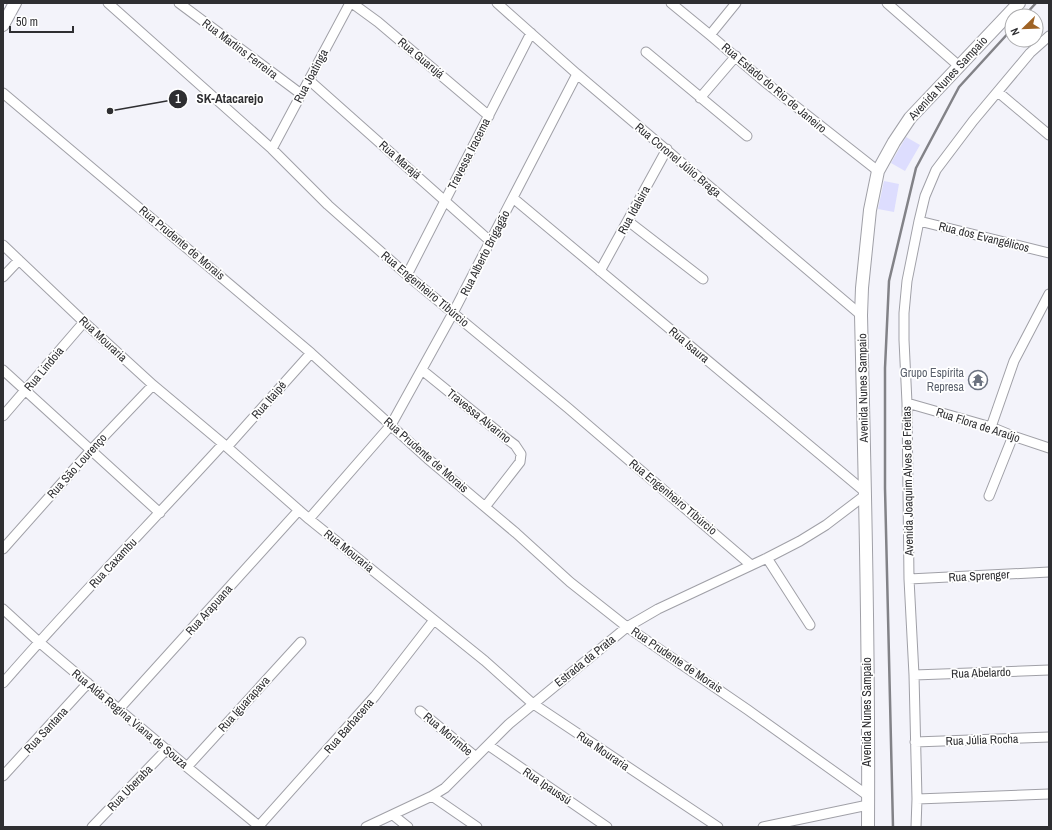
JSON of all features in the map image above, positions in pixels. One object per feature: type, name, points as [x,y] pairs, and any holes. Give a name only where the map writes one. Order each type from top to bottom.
[{"type":"street","points":[[3,25],[15,3]]},
{"type":"street","name":"Rua Engenheiro Tibúrcio","points":[[108,3],[272,149],[328,205],[407,275],[568,408],[752,565]]},
{"type":"street","name":"Rua Martins Ferreira","points":[[180,3],[301,94]]},
{"type":"street","name":"Rua Joatinga","points":[[272,149],[351,3]]},
{"type":"street","name":"Rua Guarujá","points":[[351,3],[378,22],[489,116]]},
{"type":"street","name":"Rua Coronel Júlio Braga","points":[[497,3],[577,74],[861,315]]},
{"type":"street","name":"Rua Estado do Rio de Janeiro","points":[[671,3],[736,56],[765,82],[878,171]]},
{"type":"street","points":[[710,35],[736,3]]},
{"type":"street","points":[[887,3],[959,66]]},
{"type":"street","name":"Avenida Nunes Sampaio","points":[[868,827],[867,586],[861,315],[862,288],[870,210],[878,171],[894,142],[910,118],[1019,3]]},
{"type":"street","name":"Travessa Iracema","points":[[407,275],[531,33]]},
{"type":"street","name":"Avenida Joaquim Alves de Freitas","points":[[916,827],[917,799],[914,675],[909,579],[907,403],[904,313],[907,281],[925,196],[936,170],[956,142],[1030,53],[1049,36]]},
{"type":"street","points":[[646,52],[747,136]]},
{"type":"street","points":[[700,98],[736,56]]},
{"type":"street","name":"Rua Alberto Brigagão","points":[[309,519],[391,425],[454,313],[577,74]]},
{"type":"street","name":"Rua Marajá","points":[[309,80],[490,241]]},
{"type":"street","name":"Rua Prudente de Morais","points":[[3,92],[311,353],[428,459],[570,582],[627,627],[748,710],[868,800]]},
{"type":"street","points":[[998,92],[1049,135]]},
{"type":"street","name":"Rua Idalsira","points":[[600,271],[667,150]]},
{"type":"street","name":"Rua Isaura","points":[[513,198],[864,493]]},
{"type":"street","points":[[628,221],[703,279]]},
{"type":"street","name":"Rua dos Evangélicos","points":[[919,221],[1049,253]]},
{"type":"street","name":"Rua Mouraria","points":[[3,245],[153,385],[225,445],[309,519],[485,661],[532,703],[718,827]]},
{"type":"street","points":[[3,277],[19,260]]},
{"type":"street","points":[[991,427],[1014,361],[1049,294]]},
{"type":"street","name":"Rua Lindoia","points":[[3,416],[84,322]]},
{"type":"street","name":"Rua Itaipé","points":[[225,445],[311,353]]},
{"type":"street","points":[[3,370],[160,513]]},
{"type":"street","name":"Travessa Alvarino","points":[[422,370],[514,446],[521,454],[520,462],[485,507]]},
{"type":"street","name":"Rua São Lourenço","points":[[3,549],[91,450],[153,385]]},
{"type":"street","name":"Rua Flora de Araújo","points":[[907,403],[991,427],[1049,448]]},
{"type":"street","points":[[989,496],[1013,436]]},
{"type":"street","name":"Rua Caxambu","points":[[3,683],[39,642],[225,445]]},
{"type":"street","name":"Estrada da Prata","points":[[366,827],[432,796],[458,776],[509,724],[532,703],[627,627],[658,609],[800,541],[826,525],[864,493]]},
{"type":"street","name":"Rua Arapuana","points":[[119,709],[299,510]]},
{"type":"street","points":[[767,558],[810,625]]},
{"type":"street","name":"Rua Sprenger","points":[[909,579],[1049,572]]},
{"type":"street","name":"Rua Alda Regina Viana de Souza","points":[[3,609],[39,642],[259,827]]},
{"type":"street","name":"Rua Barbacena","points":[[259,827],[375,696],[434,620]]},
{"type":"street","name":"Rua Iguarapava","points":[[187,767],[301,642]]},
{"type":"street","name":"Rua Abelardo","points":[[914,675],[1049,670]]},
{"type":"street","name":"Rua Santana","points":[[3,776],[88,683]]},
{"type":"street","name":"Rua Morimbe","points":[[420,711],[476,757]]},
{"type":"street","name":"Rua Júlia Rocha","points":[[915,742],[1049,737]]},
{"type":"street","name":"Rua Ipaussú","points":[[488,745],[606,827]]},
{"type":"street","name":"Rua Uberaba","points":[[92,827],[167,749]]},
{"type":"street","points":[[917,799],[1049,794]]},
{"type":"street","points":[[432,796],[477,827]]},
{"type":"street","points":[[763,827],[868,800]]},
{"type":"street","points":[[393,815],[408,827]]},
{"type":"shaded area","points":[[906,137],[920,145],[905,171],[891,163]]},
{"type":"shaded area","points":[[884,181],[899,184],[894,212],[878,209]]},
{"type":"railway","points":[[1031,8],[1036,3]]},
{"type":"railway","points":[[893,827],[885,488],[885,368],[889,281],[916,168],[959,87],[1004,38]]},
{"type":"place","name":"SK-Atacarejo","points":[[110,111]]},
{"type":"place","name":"Grupo Espírita Represa","points":[[978,380]]}]
